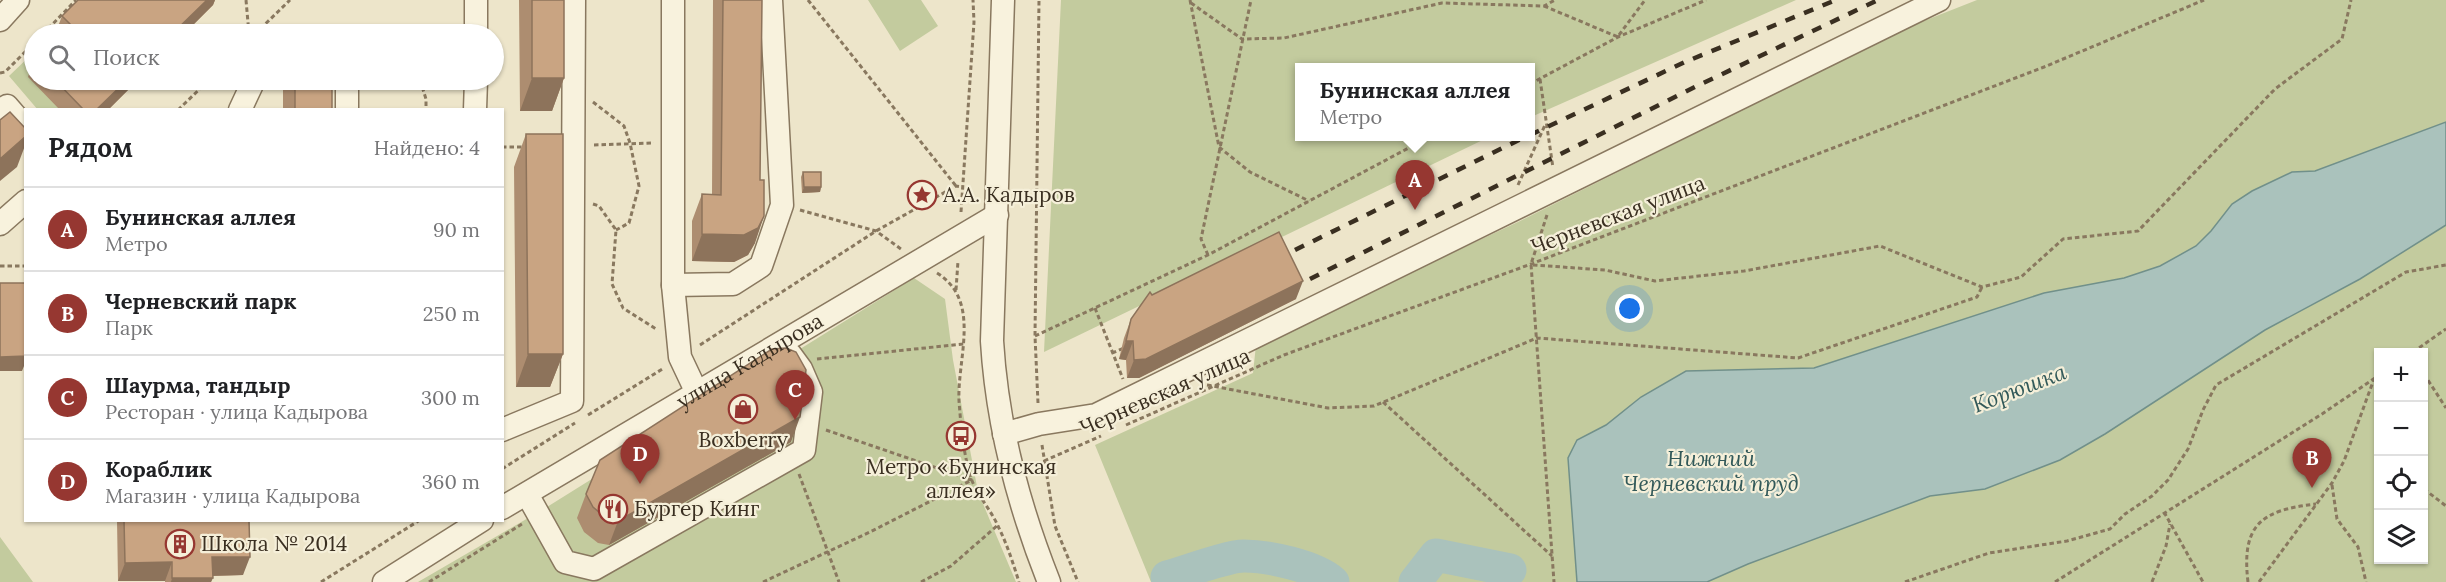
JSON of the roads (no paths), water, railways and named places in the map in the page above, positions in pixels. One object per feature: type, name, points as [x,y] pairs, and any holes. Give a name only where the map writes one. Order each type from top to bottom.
[{"type":"street","points":[[0,20],[18,0]]},
{"type":"street","points":[[476,0],[476,24]]},
{"type":"street","points":[[504,429],[572,401],[574,0]]},
{"type":"street","points":[[673,0],[673,285],[680,357],[697,393]]},
{"type":"street","points":[[673,285],[734,284],[761,266],[782,205],[771,0]]},
{"type":"street","points":[[1003,0],[992,341],[994,376],[1015,484],[1030,535],[1049,582]]},
{"type":"street","points":[[1004,434],[1039,424],[1096,415],[1939,0]]},
{"type":"street","points":[[241,108],[249,90]]},
{"type":"street","points":[[347,90],[347,108]]},
{"type":"street","points":[[475,108],[476,90]]},
{"type":"street","points":[[2,105],[24,126]]},
{"type":"street","points":[[0,224],[24,203]]},
{"type":"street","name":"улица Кадырова","points":[[504,507],[997,215]]},
{"type":"street","points":[[527,494],[565,562],[594,569],[804,450],[811,392],[796,361],[781,343]]},
{"type":"street","points":[[384,582],[479,522]]},
{"type":"water","name":"Нижний Черневский пруд","points":[[2446,122],[2446,225],[2360,279],[2265,330],[2105,434],[2060,460],[1985,489],[1930,496],[1748,564],[1707,582],[1577,582],[1568,458],[1577,440],[1606,425],[1641,397],[1686,371],[1814,368],[2044,293],[2124,278],[2160,266],[2196,246],[2232,204],[2252,191],[2292,172],[2315,171]]},
{"type":"waterway","name":"Корюшка","points":[[1415,582],[1436,555],[1510,570]]},
{"type":"waterway","name":"Корюшка","points":[[1167,577],[1217,561],[1244,556],[1291,563],[1315,571],[1333,582]]},
{"type":"railway","points":[[1535,133],[1685,62],[1836,0]]},
{"type":"railway","points":[[1310,279],[1697,86],[1878,0]]},
{"type":"railway","points":[[1295,250],[1517,141]]},
{"type":"place","name":"А.А. Кадыров","points":[[922,195]]},
{"type":"place","name":"Бунинская аллея","points":[[1415,210]]},
{"type":"place","name":"Boxberry","points":[[743,409]]},
{"type":"place","name":"Шаурма, тандыр","points":[[795,420]]},
{"type":"place","name":"Метро «Бунинская аллея»","points":[[961,436]]},
{"type":"place","name":"Кораблик","points":[[640,484]]},
{"type":"place","name":"Черневский парк","points":[[2312,488]]},
{"type":"place","name":"Бургер Кинг","points":[[613,509]]},
{"type":"place","name":"Школа № 2014","points":[[180,544]]}]
